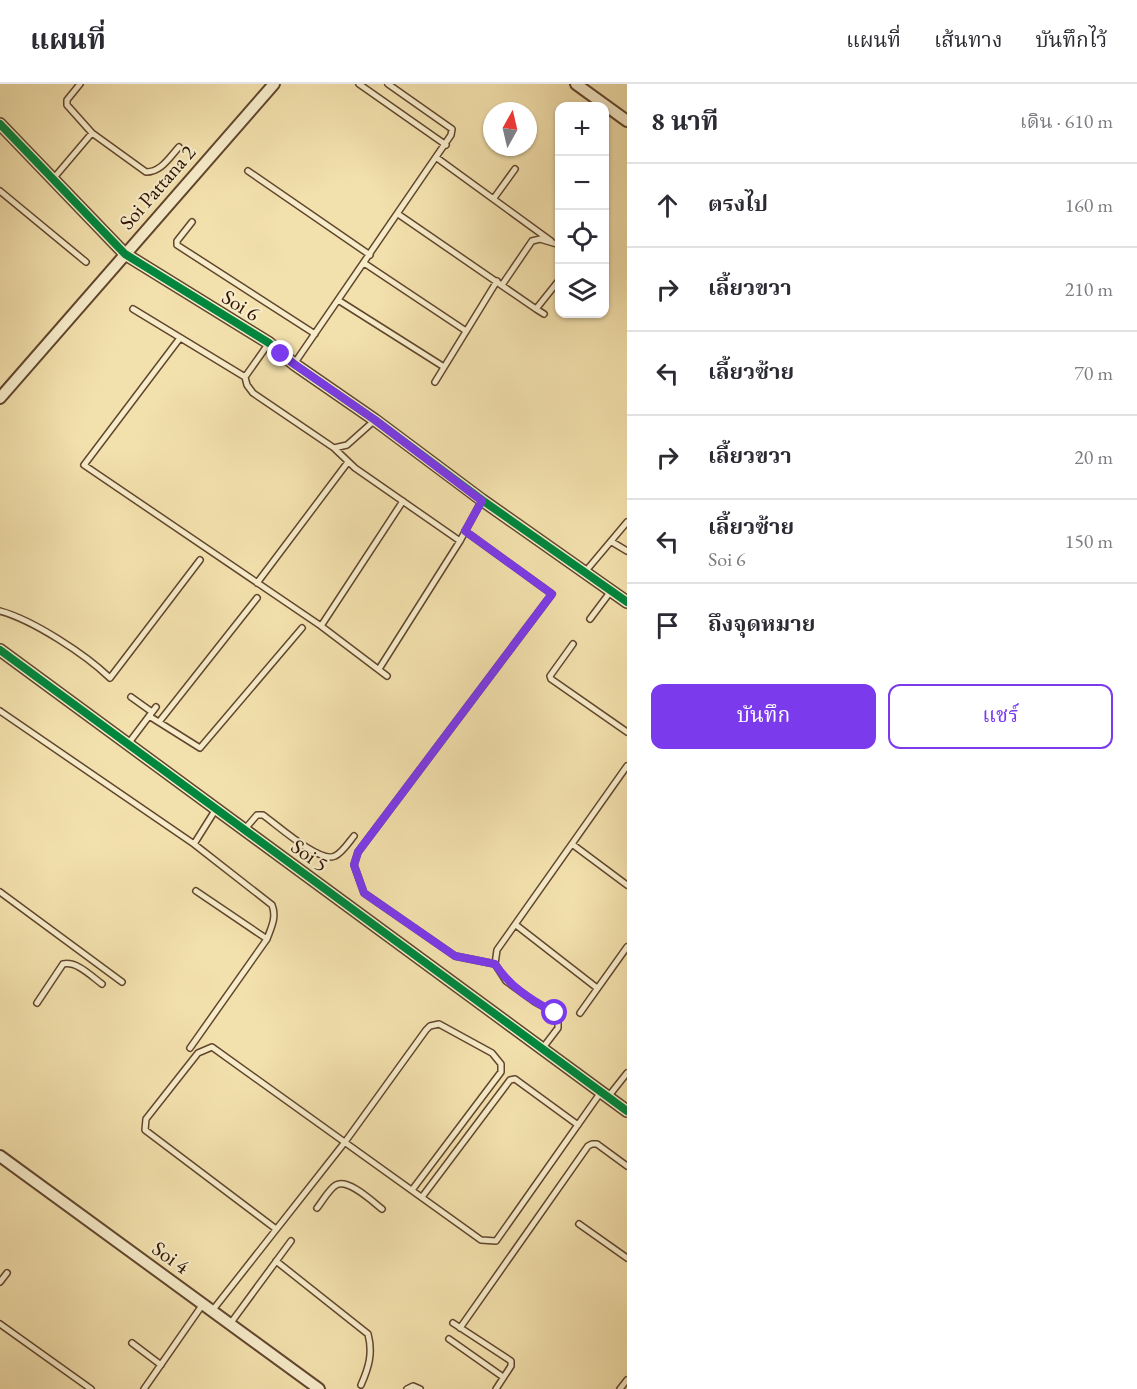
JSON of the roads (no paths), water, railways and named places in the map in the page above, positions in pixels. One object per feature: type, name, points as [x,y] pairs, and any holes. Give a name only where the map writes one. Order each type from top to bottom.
[{"type":"street","name":"Soi Pattana 2","points":[[0,398],[274,84]]},
{"type":"street","points":[[576,84],[627,121]]},
{"type":"street","name":"Soi 6","points":[[1,125],[125,254],[269,343],[294,364],[375,420],[482,501],[627,602]]},
{"type":"street","name":"Soi 5","points":[[0,650],[627,1111]]},
{"type":"street","name":"Soi 4","points":[[0,1156],[319,1389]]},
{"type":"lane","points":[[80,84],[67,100],[67,105],[92,133],[146,172],[153,172],[160,168],[178,147]]},
{"type":"lane","points":[[359,84],[446,145]]},
{"type":"lane","points":[[294,364],[452,135],[452,129],[388,84]]},
{"type":"lane","points":[[53,179],[92,133]]},
{"type":"lane","points":[[437,158],[555,243]]},
{"type":"lane","points":[[494,198],[515,169]]},
{"type":"lane","points":[[248,171],[370,255]]},
{"type":"lane","points":[[0,191],[86,262]]},
{"type":"lane","points":[[398,214],[543,314]]},
{"type":"lane","points":[[192,222],[177,241],[177,246],[315,334]]},
{"type":"lane","points":[[435,382],[466,331],[532,240],[551,241]]},
{"type":"lane","points":[[364,263],[466,331]]},
{"type":"lane","points":[[536,309],[555,285]]},
{"type":"lane","points":[[338,300],[444,367]]},
{"type":"lane","points":[[133,309],[245,377],[253,393],[334,448],[348,462],[460,541]]},
{"type":"lane","points":[[180,338],[84,465],[321,626],[387,676]]},
{"type":"lane","points":[[245,377],[269,343]]},
{"type":"lane","points":[[334,448],[347,445],[375,420]]},
{"type":"lane","points":[[258,583],[348,462]]},
{"type":"lane","points":[[321,626],[403,501]]},
{"type":"lane","points":[[379,669],[460,541],[482,501]]},
{"type":"lane","points":[[585,572],[627,522]]},
{"type":"lane","points":[[465,531],[552,594],[358,852],[354,865],[364,893],[455,956],[495,964]]},
{"type":"lane","points":[[612,542],[627,551]]},
{"type":"lane","points":[[0,611],[18,616],[62,642],[110,678],[200,560]]},
{"type":"lane","points":[[590,619],[611,591]]},
{"type":"lane","points":[[159,722],[257,598]]},
{"type":"lane","points":[[131,697],[152,712],[159,722],[200,748],[302,628]]},
{"type":"lane","points":[[573,644],[552,673],[551,679],[627,732]]},
{"type":"lane","points":[[0,711],[194,844],[272,905],[273,924],[267,939],[190,1048]]},
{"type":"lane","points":[[128,744],[152,712]]},
{"type":"lane","points":[[542,1049],[558,1028],[558,1018],[555,1013],[506,981],[495,964],[497,950],[627,766]]},
{"type":"lane","points":[[194,844],[216,809]]},
{"type":"lane","points":[[244,830],[256,815],[263,814],[317,855],[329,858],[336,856],[354,836]]},
{"type":"lane","points":[[572,844],[627,885]]},
{"type":"lane","points":[[196,891],[267,939]]},
{"type":"lane","points":[[0,892],[122,982]]},
{"type":"lane","points":[[516,925],[597,988]]},
{"type":"lane","points":[[580,1013],[627,947]]},
{"type":"lane","points":[[37,1003],[63,964],[74,964],[102,984]]},
{"type":"lane","points":[[144,1389],[207,1308],[276,1229],[345,1142],[430,1026],[439,1024],[492,1053],[501,1064],[501,1072],[412,1190]]},
{"type":"lane","points":[[276,1229],[145,1130],[144,1122],[198,1053],[212,1047],[481,1240],[496,1241],[578,1125],[627,1073]]},
{"type":"lane","points":[[422,1197],[510,1080],[515,1079],[578,1125]]},
{"type":"lane","points":[[460,1328],[588,1146],[597,1144],[627,1166]]},
{"type":"lane","points":[[317,1208],[335,1185],[343,1183],[353,1187],[382,1209]]},
{"type":"lane","points":[[579,1224],[627,1258]]},
{"type":"lane","points":[[230,1324],[291,1241]]},
{"type":"lane","points":[[276,1261],[369,1334],[370,1365],[361,1385]]},
{"type":"lane","points":[[0,1282],[7,1273]]},
{"type":"lane","points":[[453,1323],[511,1361],[511,1366],[496,1389]]},
{"type":"lane","points":[[0,1324],[91,1389]]},
{"type":"lane","points":[[449,1339],[503,1377]]},
{"type":"lane","points":[[132,1343],[161,1365]]},
{"type":"lane","points":[[620,1389],[627,1380]]},
{"type":"lane","points":[[407,1389],[413,1386],[420,1389]]}]
